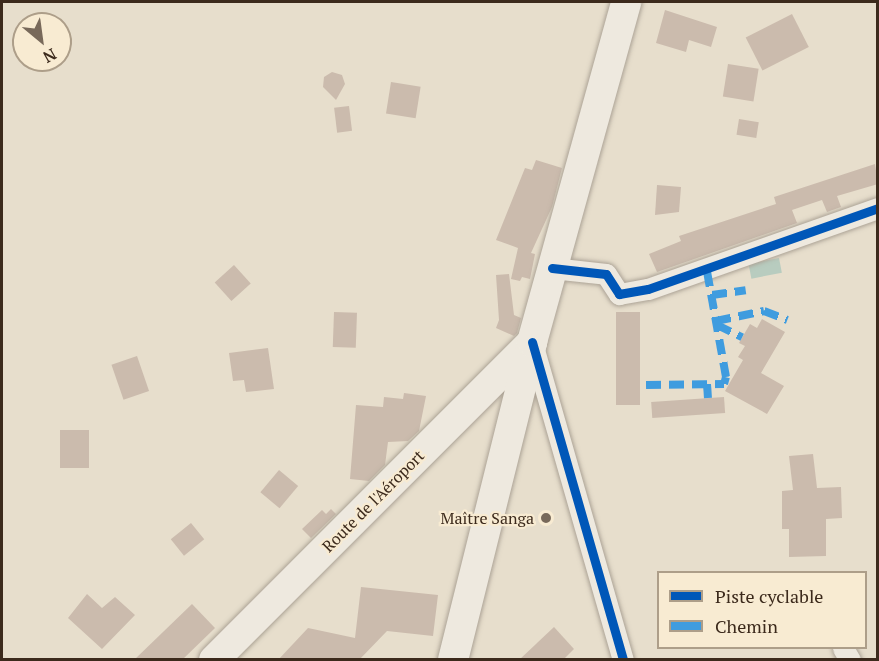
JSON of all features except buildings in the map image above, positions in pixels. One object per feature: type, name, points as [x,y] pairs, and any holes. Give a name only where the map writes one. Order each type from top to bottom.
[{"type":"main road","name":"Route de l'Aéroport","points":[[453,660],[532,342],[626,2]]},
{"type":"main road","name":"Route de l'Aéroport","points":[[214,660],[532,342]]},
{"type":"street","points":[[552,268],[606,274],[619,294],[648,289],[878,208]]},
{"type":"street","points":[[532,342],[623,660]]},
{"type":"shaded area","points":[[779,258],[782,273],[751,279],[749,264]]},
{"type":"marked path","points":[[646,385],[724,384],[726,377],[707,271]]},
{"type":"marked path","points":[[712,295],[746,290]]},
{"type":"marked path","points":[[716,321],[764,311],[787,320]]},
{"type":"marked path","points":[[717,325],[742,337]]},
{"type":"marked path","points":[[707,384],[708,398]]},
{"type":"cycle path","points":[[552,268],[606,274],[619,294],[648,289],[878,208]]},
{"type":"cycle path","points":[[532,342],[623,660]]},
{"type":"place","name":"Maître Sanga","points":[[546,518]]}]
